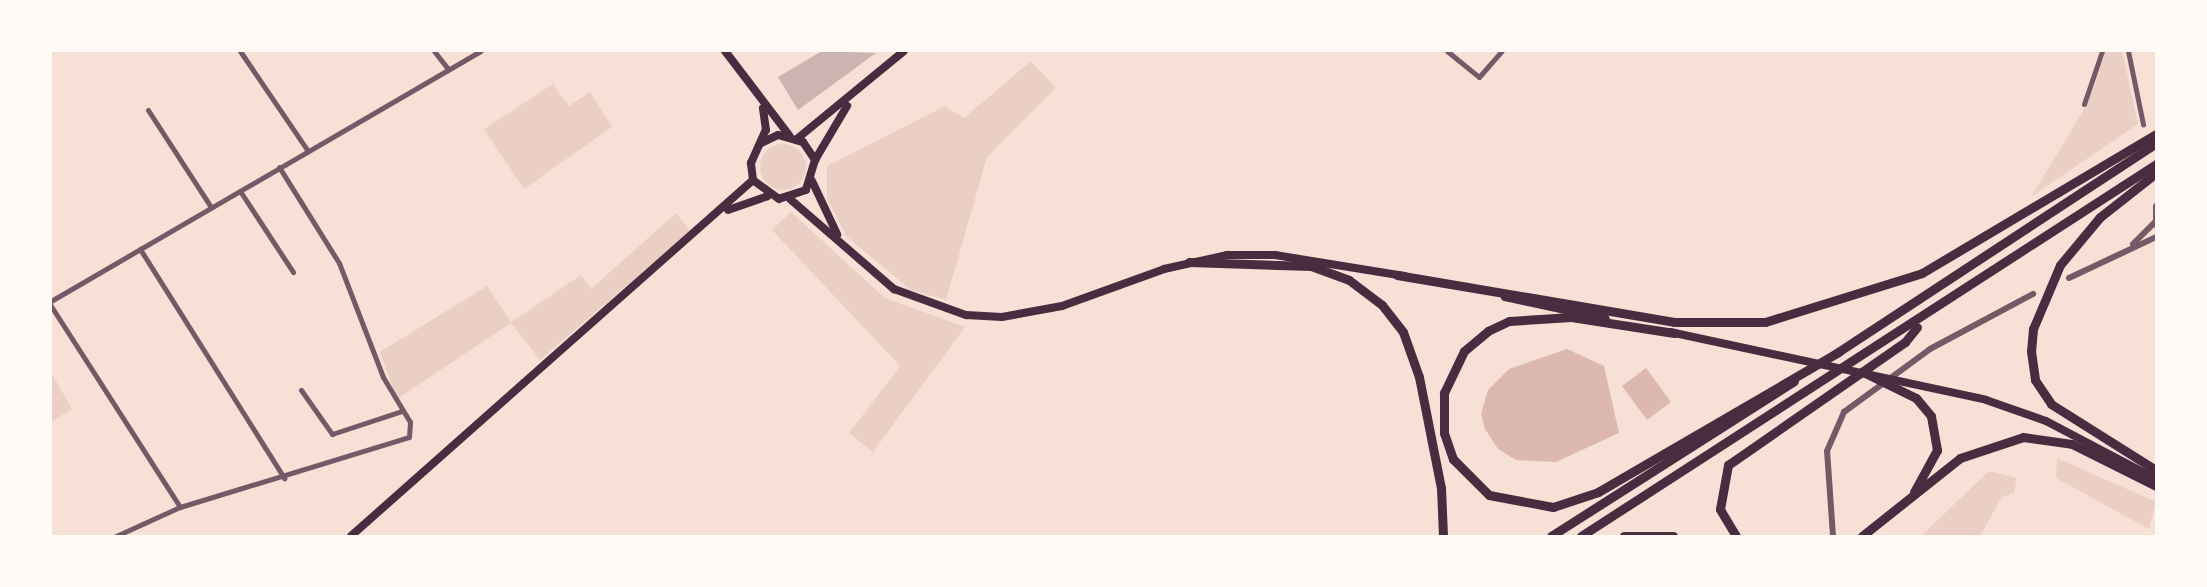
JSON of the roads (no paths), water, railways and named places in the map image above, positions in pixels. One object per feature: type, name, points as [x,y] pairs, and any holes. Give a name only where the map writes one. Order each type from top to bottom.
[{"type":"highway","points":[[1550,536],[1839,352],[2118,164],[2156,134]]},
{"type":"highway","points":[[1397,275],[1674,322],[1765,322],[1846,302],[1922,273],[2156,143]]},
{"type":"highway","points":[[2156,164],[2132,186],[2060,265],[2042,302],[2031,351],[2035,380],[2063,414],[2156,470]]},
{"type":"highway","points":[[1581,536],[2156,173]]},
{"type":"highway","points":[[1189,262],[1311,266],[1349,280],[1382,305],[1403,332],[1419,377],[1441,488],[1443,536]]},
{"type":"highway","points":[[1674,333],[1571,317],[1509,321],[1488,331],[1464,351],[1444,393],[1444,433],[1453,459],[1489,495],[1553,507],[1598,492],[1839,352]]},
{"type":"highway","points":[[1736,536],[1720,509],[1728,465],[1905,342],[1923,321]]},
{"type":"highway","points":[[1863,372],[1905,392],[1931,416],[1937,450],[1904,506]]},
{"type":"highway","points":[[1862,536],[1904,506],[1960,458],[2023,438],[2072,444],[2156,486]]},
{"type":"highway","points":[[1624,536],[1673,536]]},
{"type":"main road","points":[[725,51],[763,108],[815,160]]},
{"type":"main road","points":[[761,143],[794,137],[855,95],[904,51]]},
{"type":"main road","points":[[842,243],[812,181],[815,160],[855,95]]},
{"type":"main road","points":[[763,108],[761,143],[751,163],[753,180],[768,196]]},
{"type":"main road","points":[[351,536],[725,211],[753,180]]},
{"type":"main road","points":[[790,199],[812,181]]},
{"type":"main road","points":[[725,211],[768,196],[790,199],[842,243],[875,276],[915,301],[989,317],[1062,306],[1189,262],[1275,255],[1397,275],[1917,383],[2046,421],[2156,479]]},
{"type":"street","points":[[240,51],[308,150]]},
{"type":"street","points":[[434,51],[448,69]]},
{"type":"street","points":[[180,507],[51,303],[481,51]]},
{"type":"street","points":[[1447,51],[1479,77],[1502,51]]},
{"type":"street","points":[[2084,104],[2102,51]]},
{"type":"street","points":[[2128,51],[2143,124]]},
{"type":"street","points":[[148,110],[211,207]]},
{"type":"street","points":[[116,536],[180,507],[388,449],[412,430],[339,263],[279,167]]},
{"type":"street","points":[[240,191],[293,272]]},
{"type":"street","points":[[2132,246],[2155,223],[2156,206]]},
{"type":"street","points":[[2069,278],[2156,237]]},
{"type":"street","points":[[140,249],[284,478]]},
{"type":"street","points":[[1833,536],[1827,451],[1844,412],[1930,349],[2034,294]]},
{"type":"street","points":[[301,390],[331,434],[402,411]]}]
